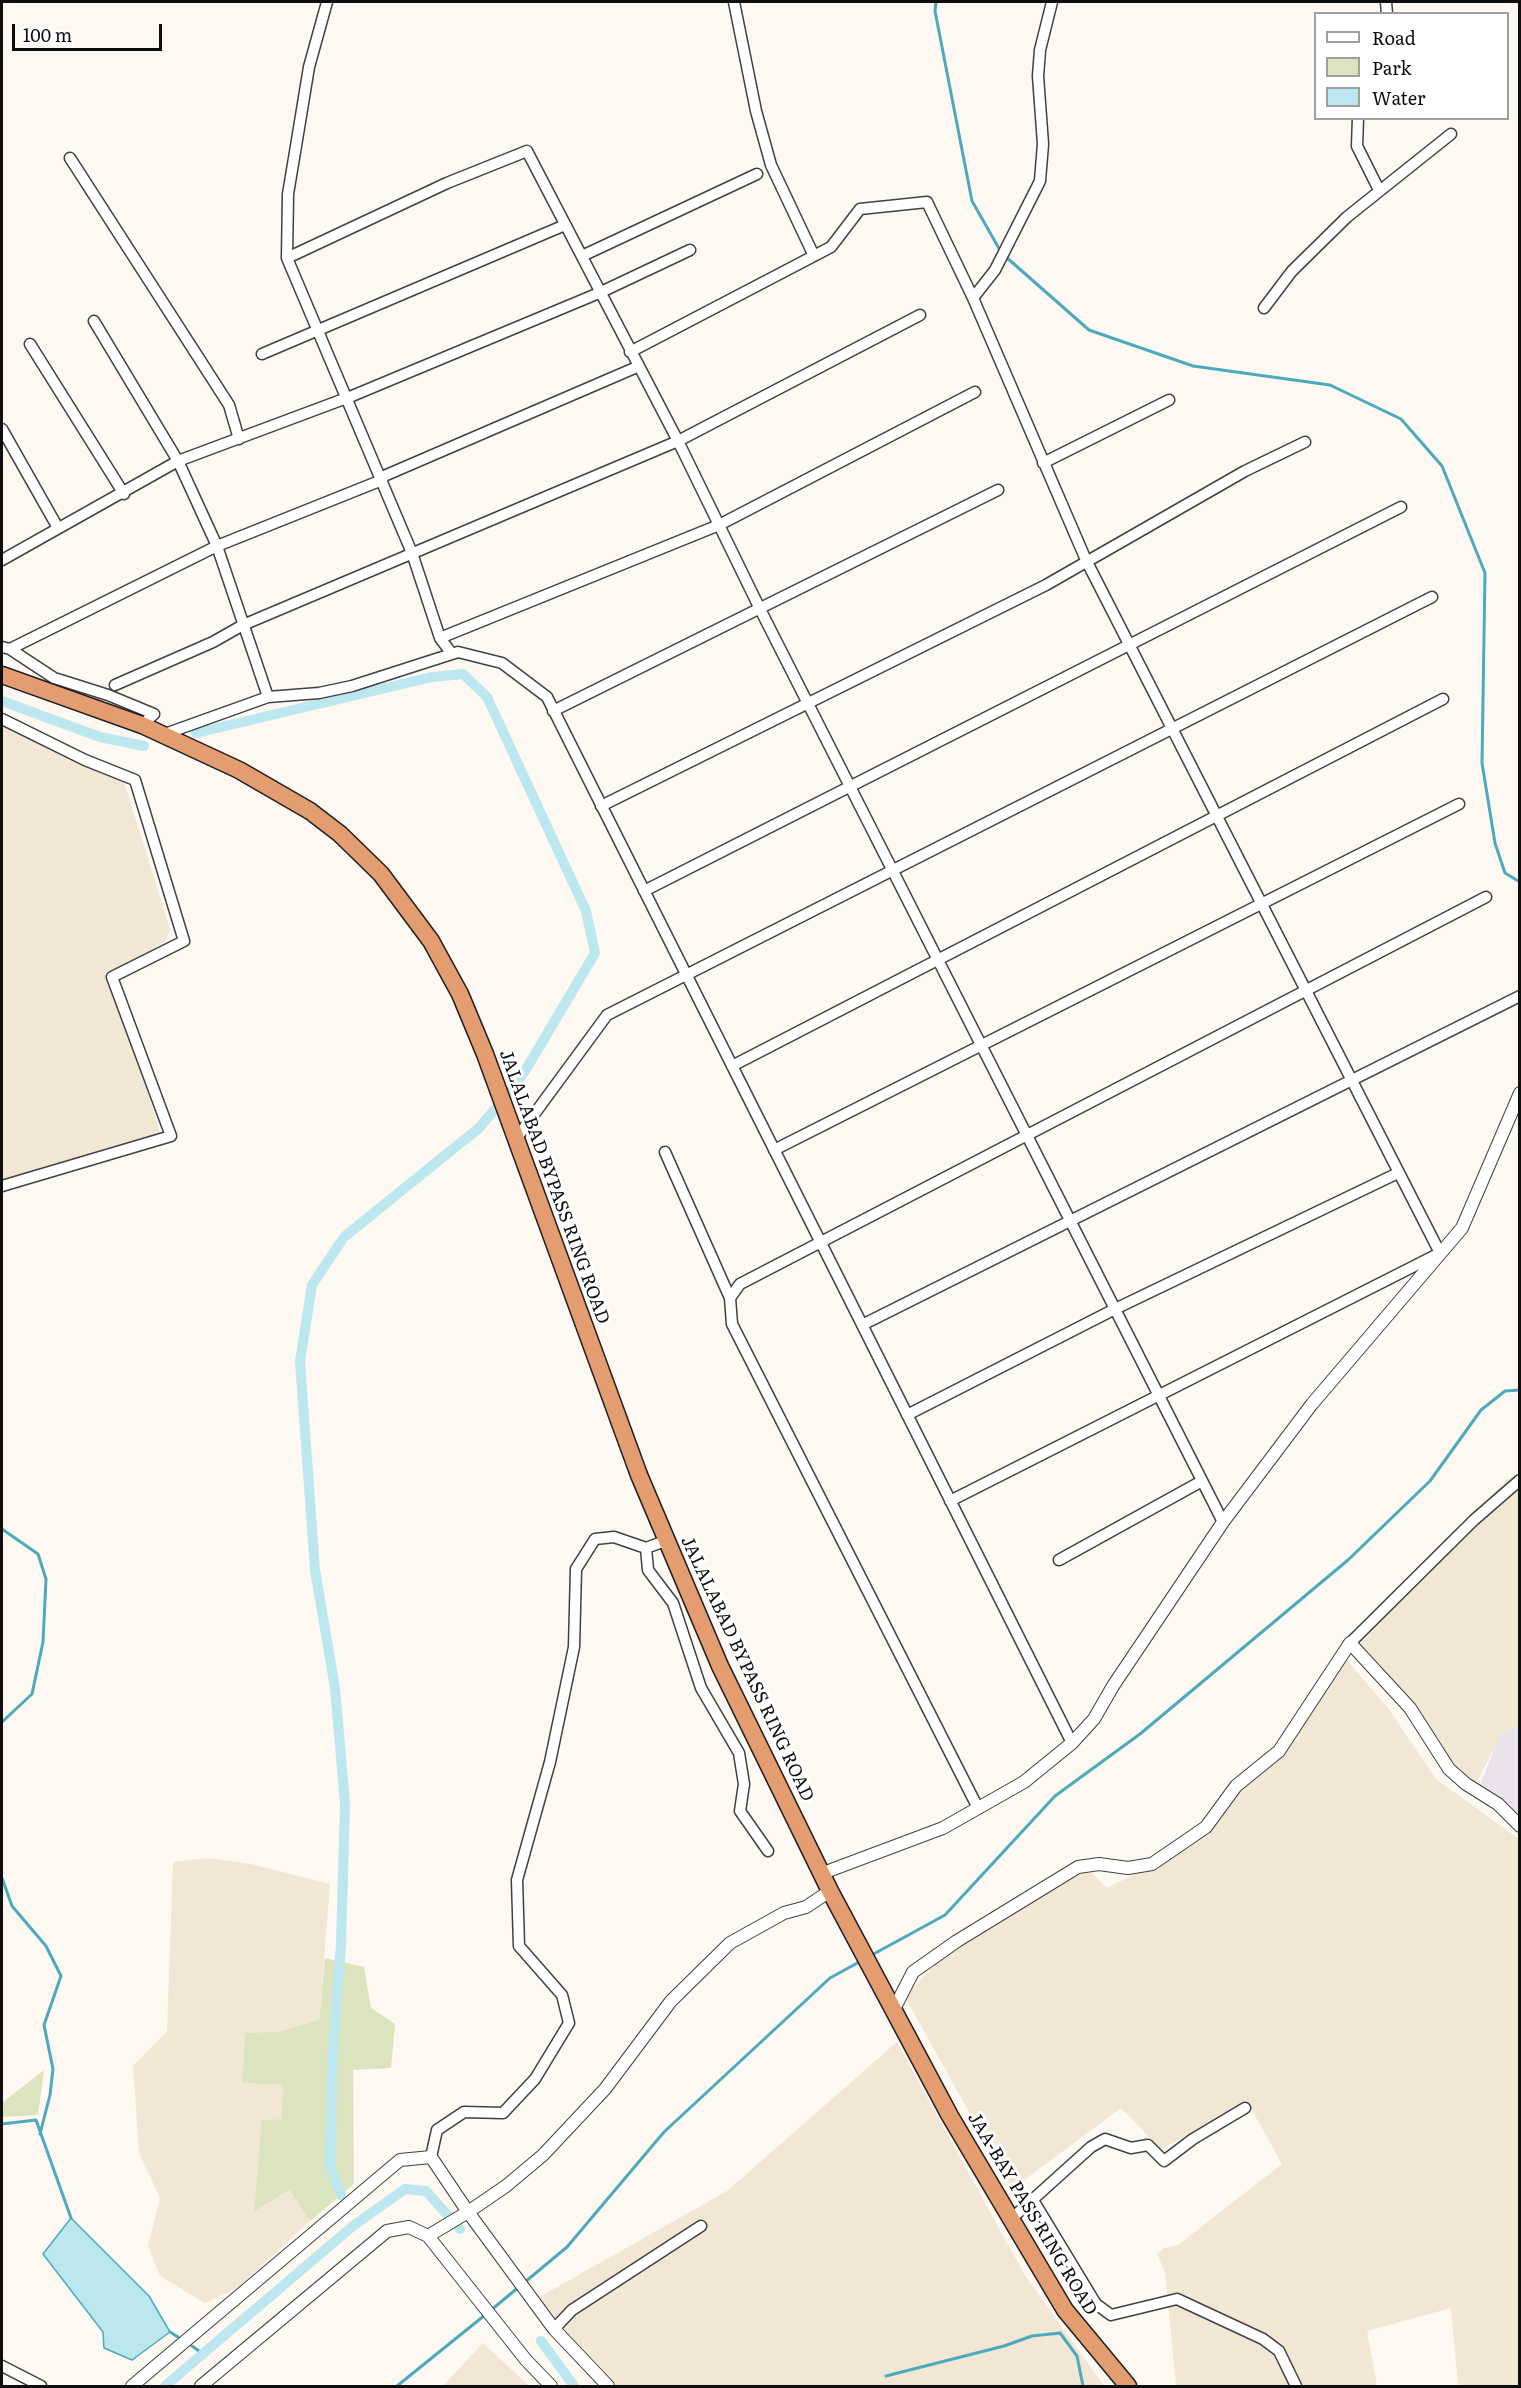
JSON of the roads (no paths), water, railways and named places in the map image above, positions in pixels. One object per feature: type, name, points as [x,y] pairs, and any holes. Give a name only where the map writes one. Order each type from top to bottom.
[{"type":"highway","name":"JALALABAD BYPASS RING ROAD","points":[[2,675],[142,725],[239,770],[310,811],[340,834],[381,874],[431,941],[460,994],[665,1541],[720,1666],[823,1873],[830,1892],[893,2011]]},
{"type":"highway","name":"JAA-BAY PASS RING ROAD","points":[[893,2011],[950,2116],[1065,2310],[1128,2386]]},
{"type":"street","points":[[327,2],[309,67],[288,194],[287,258],[412,554],[440,638],[452,654]]},
{"type":"street","points":[[734,2],[756,111],[771,165],[814,256]]},
{"type":"street","points":[[973,298],[995,270],[1040,181],[1043,144],[1038,76],[1040,50],[1052,2]]},
{"type":"street","points":[[1358,120],[1357,146],[1379,190]]},
{"type":"street","points":[[1264,308],[1292,271],[1347,217],[1451,134]]},
{"type":"street","points":[[287,258],[447,183],[527,151],[678,441],[760,609],[983,1044],[1223,1522]]},
{"type":"street","points":[[70,158],[229,405],[239,439]]},
{"type":"street","points":[[582,256],[757,174]]},
{"type":"street","points":[[630,352],[831,247],[860,209],[927,201],[973,298],[1086,560],[1440,1253]]},
{"type":"street","points":[[262,354],[565,225]]},
{"type":"street","points":[[2,560],[124,494],[178,461],[348,398],[599,293],[690,250]]},
{"type":"street","points":[[115,685],[213,642],[243,625],[678,441],[920,315]]},
{"type":"street","points":[[94,321],[178,461],[218,546],[268,697]]},
{"type":"street","points":[[30,344],[124,494]]},
{"type":"street","points":[[6,648],[218,546],[382,480],[384,476],[638,367]]},
{"type":"street","points":[[440,638],[718,525],[975,392]]},
{"type":"street","points":[[1043,463],[1169,400]]},
{"type":"street","points":[[2,429],[58,528]]},
{"type":"street","points":[[601,806],[1046,585],[1086,560],[1245,471],[1305,442]]},
{"type":"street","points":[[554,711],[998,490]]},
{"type":"street","points":[[644,891],[1401,507]]},
{"type":"street","points":[[516,1139],[607,1015],[1432,597]]},
{"type":"street","points":[[6,648],[54,678],[108,695],[154,714],[142,725]]},
{"type":"street","points":[[161,735],[268,697],[319,693],[352,686],[458,652],[502,663],[546,697],[1072,1743]]},
{"type":"street","points":[[732,1066],[1443,699]]},
{"type":"street","points":[[2,719],[85,760],[135,780],[184,941],[112,977],[159,1110],[171,1136],[2,1186]]},
{"type":"street","points":[[774,1150],[1459,804]]},
{"type":"street","points":[[730,1298],[740,1284],[1486,897]]},
{"type":"street","points":[[862,1325],[1520,996]]},
{"type":"street","points":[[823,1873],[943,1828],[978,1809],[1024,1782],[1072,1743],[1094,1719],[1113,1686],[1223,1522],[1312,1404],[1462,1228],[1520,1093]]},
{"type":"street","points":[[665,1152],[730,1298],[732,1324],[978,1809]]},
{"type":"street","points":[[907,1415],[1115,1310],[1398,1173]]},
{"type":"street","points":[[950,1501],[1440,1253]]},
{"type":"street","points":[[893,2011],[913,1972],[957,1941],[1078,1867],[1099,1864],[1128,1868],[1152,1864],[1206,1827],[1236,1786],[1279,1751],[1350,1643],[1474,1520],[1520,1480]]},
{"type":"street","points":[[1059,1560],[1202,1481]]},
{"type":"street","points":[[608,2386],[555,2329],[465,2214],[431,2157],[437,2130],[464,2112],[503,2113],[535,2079],[569,2023],[562,1995],[519,1946],[517,1880],[550,1762],[574,1647],[576,1569],[595,1539],[614,1537],[646,1548],[665,1541]]},
{"type":"street","points":[[646,1548],[648,1570],[673,1603],[701,1688],[739,1753],[744,1784],[740,1811],[768,1851]]},
{"type":"street","points":[[1350,1643],[1410,1708],[1449,1769],[1466,1784],[1498,1804],[1520,1826]]},
{"type":"street","points":[[201,2386],[387,2231],[409,2227],[433,2234],[465,2214],[543,2155],[605,2089],[671,2001],[730,1942],[830,1892]]},
{"type":"street","points":[[1010,2220],[1091,2147],[1105,2139],[1131,2148],[1148,2145],[1164,2162],[1193,2139],[1245,2108]]},
{"type":"street","points":[[132,2386],[400,2160],[431,2157]]},
{"type":"street","points":[[1033,2200],[1096,2304],[1111,2314],[1177,2299],[1263,2339],[1279,2351],[1296,2386]]},
{"type":"street","points":[[555,2329],[572,2310],[701,2226]]},
{"type":"street","points":[[433,2234],[445,2261],[512,2339],[526,2360],[551,2386]]},
{"type":"street","points":[[2,2366],[41,2386]]},
{"type":"water","points":[[71,2218],[149,2296],[170,2332],[132,2360],[104,2348],[103,2332],[43,2254]]},
{"type":"waterway","points":[[936,2],[935,11],[972,201],[1001,252]]},
{"type":"waterway","points":[[1006,257],[1089,330],[1193,366],[1330,385],[1401,419],[1442,466],[1485,573],[1482,763],[1495,843],[1505,873],[1520,882]]},
{"type":"waterway","points":[[196,733],[432,677],[463,674],[487,697],[586,911],[595,953],[525,1071],[509,1092]]},
{"type":"waterway","points":[[2,701],[100,737],[144,746]]},
{"type":"waterway","points":[[341,2195],[330,2168],[333,2048],[341,1945],[345,1804],[335,1688],[315,1570],[300,1361],[312,1285],[344,1237],[479,1128],[495,1109]]},
{"type":"waterway","points":[[870,1956],[945,1915],[1055,1796],[1140,1734],[1348,1560],[1430,1481],[1481,1410],[1505,1391],[1520,1390]]},
{"type":"waterway","points":[[2,1529],[38,1554],[46,1579],[43,1642],[32,1694],[2,1722]]},
{"type":"waterway","points":[[2,1878],[12,1906],[46,1946],[61,1976],[44,2025],[53,2069],[50,2095],[40,2134]]},
{"type":"waterway","points":[[525,2282],[567,2247],[664,2132],[830,1978],[861,1961]]},
{"type":"waterway","points":[[2,2124],[36,2120],[71,2218]]},
{"type":"waterway","points":[[165,2386],[353,2226],[405,2189],[426,2191],[460,2229]]},
{"type":"waterway","points":[[490,2311],[520,2286]]},
{"type":"waterway","points":[[397,2386],[485,2315]]},
{"type":"waterway","points":[[170,2332],[178,2337]]},
{"type":"waterway","points":[[886,2376],[1004,2346],[1032,2336],[1060,2333],[1077,2356],[1083,2386]]},
{"type":"waterway","points":[[541,2341],[574,2386]]},
{"type":"waterway","points":[[192,2346],[203,2354]]}]
